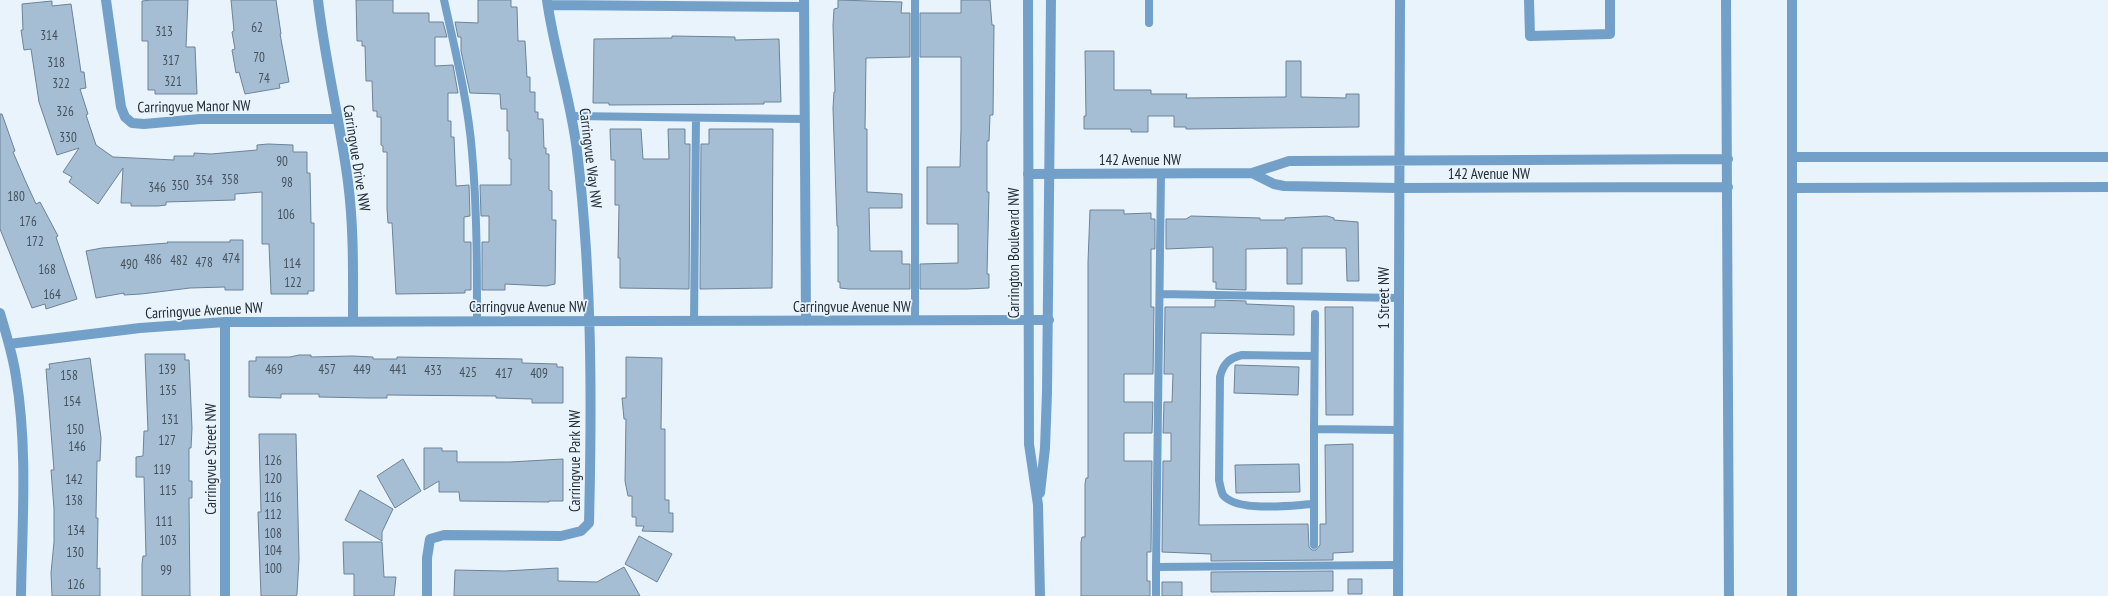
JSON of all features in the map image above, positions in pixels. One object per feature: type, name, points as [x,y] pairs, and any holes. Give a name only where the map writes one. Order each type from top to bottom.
[{"type":"street","name":"Carringvue Manor NW","points":[[106,0],[121,107],[125,117],[132,123],[144,124],[200,119],[336,119]]},
{"type":"street","name":"Carringvue Drive NW","points":[[318,0],[336,119],[348,182],[351,214],[354,321]]},
{"type":"street","name":"Carrington Boulevard NW","points":[[1028,0],[1029,444],[1038,505],[1040,596]]},
{"type":"street","name":"Carrington Boulevard NW","points":[[1038,505],[1045,448],[1049,320],[1051,0]]},
{"type":"street","name":"1 Street NW","points":[[1398,596],[1400,0]]},
{"type":"street","points":[[1529,0],[1530,36],[1610,34],[1610,0]]},
{"type":"street","points":[[1726,0],[1729,596]]},
{"type":"street","points":[[1792,0],[1792,596]]},
{"type":"street","points":[[547,2],[804,3],[806,321]]},
{"type":"street","name":"Carringvue Way NW","points":[[547,2],[572,116],[586,239],[589,321]]},
{"type":"street","points":[[1792,157],[2108,156]]},
{"type":"street","name":"142 Avenue NW","points":[[1028,174],[1252,173],[1289,161],[1728,159]]},
{"type":"street","name":"142 Avenue NW","points":[[1252,173],[1274,184],[1284,186],[1399,188],[1728,187]]},
{"type":"street","points":[[1792,188],[2108,187]]},
{"type":"street","points":[[0,313],[9,344],[20,406],[23,463],[21,596]]},
{"type":"street","name":"Carringvue Avenue NW","points":[[9,344],[140,328],[225,322],[1049,320]]},
{"type":"street","name":"Carringvue Park NW","points":[[427,596],[427,558],[430,539],[444,535],[561,536],[581,531],[589,523],[589,321]]},
{"type":"street","name":"Carringvue Street NW","points":[[225,322],[225,596]]},
{"type":"lane","points":[[444,0],[467,107],[472,151],[476,215],[477,321]]},
{"type":"lane","points":[[915,0],[915,321]]},
{"type":"lane","points":[[1149,0],[1149,23]]},
{"type":"lane","points":[[572,116],[804,119]]},
{"type":"lane","points":[[694,321],[696,118]]},
{"type":"lane","points":[[1156,596],[1161,173]]},
{"type":"lane","points":[[1160,294],[1398,298]]},
{"type":"lane","points":[[1314,545],[1315,314]]},
{"type":"lane","points":[[1314,356],[1242,355],[1232,358],[1222,367],[1220,377],[1219,480],[1222,494],[1232,502],[1249,506],[1314,504]]},
{"type":"lane","points":[[1314,429],[1398,430]]},
{"type":"lane","points":[[1156,567],[1398,565]]},
{"type":"building","points":[[188,0],[186,47],[195,47],[197,94],[155,94],[155,90],[148,90],[148,41],[142,41],[142,1]]},
{"type":"building","points":[[231,0],[276,0],[280,34],[289,82],[279,84],[280,88],[245,94],[239,72],[236,73],[232,50],[235,49],[232,32],[234,31]]},
{"type":"building","points":[[356,0],[393,0],[393,13],[429,13],[429,22],[443,22],[447,37],[435,37],[435,66],[453,65],[458,93],[448,93],[448,121],[451,121],[451,137],[454,137],[456,186],[469,185],[470,216],[464,217],[464,242],[471,242],[471,290],[465,290],[465,293],[396,294],[392,223],[388,223],[387,209],[387,152],[383,152],[383,146],[381,145],[381,117],[377,117],[377,111],[373,111],[372,81],[366,81],[365,46],[362,46],[362,41],[357,41]]},
{"type":"building","points":[[478,0],[511,0],[511,7],[517,7],[518,41],[525,41],[527,77],[530,77],[530,92],[535,92],[535,112],[538,112],[538,119],[543,119],[544,148],[546,148],[546,154],[549,154],[549,190],[552,191],[552,220],[556,220],[555,284],[546,286],[505,284],[505,290],[482,290],[482,242],[489,242],[489,216],[481,216],[480,185],[511,185],[511,159],[509,159],[507,109],[501,109],[500,94],[470,93],[461,51],[461,37],[458,37],[455,22],[478,23]]},
{"type":"building","points":[[838,0],[902,2],[901,13],[910,13],[910,57],[866,58],[865,129],[867,129],[867,192],[902,194],[902,208],[869,208],[870,251],[902,251],[902,264],[910,264],[910,289],[849,289],[840,288],[840,282],[838,282],[838,226],[833,108],[835,92],[833,25],[834,9],[838,8]]},
{"type":"building","points":[[961,0],[990,0],[992,25],[994,25],[993,115],[990,115],[989,141],[987,141],[987,192],[989,192],[987,274],[989,274],[989,288],[920,289],[920,264],[958,263],[958,224],[927,224],[927,167],[960,167],[961,57],[920,57],[920,13],[961,13]]},
{"type":"building","points":[[52,1],[52,6],[71,4],[81,72],[84,72],[86,88],[80,89],[88,114],[86,115],[96,145],[113,157],[174,160],[174,156],[194,156],[194,153],[211,154],[257,150],[257,145],[268,144],[293,145],[293,152],[307,152],[307,173],[310,173],[311,223],[314,223],[314,291],[308,291],[308,294],[271,294],[269,244],[262,244],[262,192],[235,194],[235,200],[166,202],[166,205],[158,206],[131,206],[131,203],[121,203],[123,168],[98,204],[69,182],[72,177],[63,172],[79,148],[57,155],[39,102],[31,49],[24,50],[21,30],[23,30],[22,4]]},
{"type":"building","points":[[672,36],[735,37],[735,40],[779,39],[781,102],[764,102],[764,104],[609,105],[609,103],[593,103],[594,39],[672,38]]},
{"type":"building","points":[[1085,51],[1114,51],[1114,90],[1151,90],[1151,94],[1187,94],[1186,98],[1286,97],[1286,61],[1301,61],[1301,97],[1346,98],[1346,94],[1359,94],[1359,127],[1186,129],[1186,127],[1174,127],[1174,116],[1148,116],[1148,132],[1131,132],[1131,129],[1084,129],[1084,116],[1086,116]]},
{"type":"building","points":[[0,114],[2,114],[15,151],[13,152],[36,204],[40,202],[58,236],[56,237],[77,299],[46,309],[45,304],[32,308],[0,229]]},
{"type":"building","points":[[610,129],[641,129],[643,159],[669,159],[668,129],[685,129],[685,144],[690,144],[689,289],[620,288],[620,258],[618,258],[619,205],[615,205],[615,160],[611,160]]},
{"type":"building","points":[[709,129],[773,129],[772,288],[700,289],[701,144],[709,144]]},
{"type":"building","points":[[1090,210],[1124,210],[1124,214],[1151,213],[1151,219],[1155,219],[1155,249],[1151,249],[1151,307],[1154,307],[1153,374],[1124,374],[1124,402],[1153,402],[1152,433],[1124,433],[1124,461],[1152,461],[1151,552],[1147,552],[1147,581],[1150,581],[1150,596],[1081,596],[1081,542],[1082,537],[1085,537],[1085,484],[1086,478],[1088,478],[1088,262]]},
{"type":"building","points":[[1191,216],[1285,220],[1285,218],[1327,216],[1334,218],[1334,220],[1358,222],[1359,281],[1347,281],[1346,248],[1302,248],[1302,284],[1287,284],[1287,248],[1246,249],[1246,290],[1216,289],[1216,282],[1213,282],[1213,247],[1166,249],[1166,219],[1186,219]]},
{"type":"building","points":[[230,240],[243,240],[243,290],[225,290],[225,287],[190,288],[141,294],[124,295],[124,293],[96,298],[86,251],[102,248],[168,243],[167,242],[230,242]]},
{"type":"building","points":[[1215,300],[1246,301],[1246,304],[1294,306],[1294,335],[1201,333],[1199,525],[1308,524],[1309,547],[1312,550],[1316,550],[1320,545],[1320,524],[1326,524],[1325,445],[1353,444],[1353,552],[1333,553],[1333,560],[1211,561],[1211,554],[1162,552],[1163,461],[1171,461],[1171,433],[1163,433],[1164,402],[1172,402],[1173,374],[1164,374],[1165,307],[1215,307]]},
{"type":"building","points":[[1325,307],[1353,307],[1353,415],[1326,415]]},
{"type":"building","points":[[145,354],[185,354],[185,360],[189,360],[192,428],[191,448],[189,448],[189,481],[192,481],[192,498],[189,498],[190,596],[142,596],[142,564],[143,556],[146,556],[144,477],[136,477],[136,457],[143,456],[144,431],[148,431]]},
{"type":"building","points":[[311,355],[311,357],[373,357],[373,359],[397,359],[397,357],[522,359],[522,363],[557,364],[557,367],[563,367],[563,403],[532,403],[532,399],[496,398],[496,396],[387,395],[387,398],[369,398],[319,397],[319,394],[281,394],[281,398],[249,397],[249,361],[256,361],[256,357],[290,357]]},
{"type":"building","points":[[626,357],[662,358],[661,429],[665,429],[665,500],[669,500],[669,513],[673,513],[673,532],[642,531],[644,526],[636,526],[636,517],[632,517],[632,496],[628,496],[625,481],[626,419],[624,419],[622,398],[626,398]]},
{"type":"building","points":[[90,358],[101,438],[100,461],[97,461],[96,518],[98,518],[97,569],[100,568],[100,596],[52,596],[51,573],[54,542],[54,509],[51,470],[54,470],[46,369],[50,369],[49,364]]},
{"type":"building","points":[[1235,365],[1299,367],[1298,395],[1234,393]]},
{"type":"building","points":[[259,434],[296,434],[299,559],[296,596],[261,596],[258,512],[261,512]]},
{"type":"building","points":[[424,448],[442,448],[442,451],[457,451],[457,462],[510,462],[563,459],[563,501],[460,501],[459,492],[439,492],[439,481],[424,490]]},
{"type":"building","points":[[403,459],[421,491],[395,508],[377,476]]},
{"type":"building","points":[[1299,464],[1300,492],[1236,493],[1235,465]]},
{"type":"building","points":[[360,490],[393,509],[382,532],[382,541],[345,520]]},
{"type":"building","points":[[639,536],[672,554],[657,582],[625,564]]},
{"type":"building","points":[[343,542],[382,542],[384,577],[396,577],[394,596],[354,596],[354,574],[344,574]]},
{"type":"building","points":[[624,567],[640,596],[454,596],[455,570],[505,571],[558,568],[558,581],[597,582]]},
{"type":"building","points":[[1333,571],[1333,591],[1211,592],[1211,572]]},
{"type":"building","points":[[1348,579],[1362,579],[1362,594],[1348,594]]},
{"type":"building","points":[[1162,582],[1182,582],[1182,596],[1162,596]]}]
